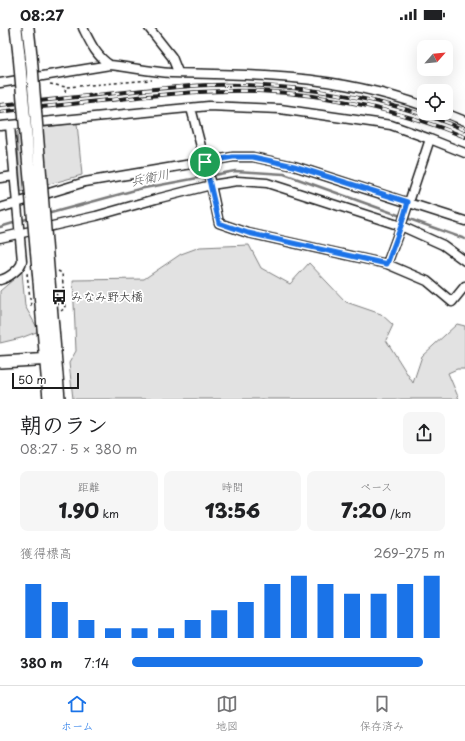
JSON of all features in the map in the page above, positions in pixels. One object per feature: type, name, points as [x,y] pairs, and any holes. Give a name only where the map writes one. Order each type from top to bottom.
[{"type":"street","points":[[16,28],[44,280],[51,359],[60,399]]},
{"type":"street","points":[[28,28],[31,55],[44,280]]},
{"type":"street","points":[[83,28],[97,54],[110,65]]},
{"type":"street","points":[[149,28],[172,57],[178,72]]},
{"type":"street","points":[[0,83],[110,65],[171,73],[178,72],[294,78],[342,85],[404,99],[417,104]]},
{"type":"street","points":[[0,126],[209,106],[280,109],[391,125],[465,153]]},
{"type":"street","points":[[191,108],[211,184],[219,223],[248,233],[387,264],[427,281],[452,302],[465,286]]},
{"type":"street","points":[[453,116],[465,121]]},
{"type":"street","points":[[0,280],[5,278],[22,264],[10,125]]},
{"type":"street","points":[[387,264],[402,225],[430,139]]},
{"type":"street","points":[[0,208],[85,182],[206,165],[233,157],[253,157],[294,166],[408,204],[465,220]]},
{"type":"street","points":[[0,178],[14,176]]},
{"type":"street","points":[[0,238],[19,232],[96,216],[211,184],[237,181],[267,183],[402,225],[443,245],[465,261]]},
{"type":"street","points":[[0,362],[51,359]]},
{"type":"street","points":[[49,399],[51,359]]},
{"type":"path","points":[[59,86],[66,87],[153,80]]},
{"type":"path","points":[[64,92],[66,87]]},
{"type":"path","points":[[57,271],[62,273],[63,280],[65,308],[60,311]]},
{"type":"shaded area","points":[[77,123],[82,175],[21,192],[17,132],[19,130]]},
{"type":"shaded area","points":[[249,245],[261,268],[290,284],[309,263],[346,302],[381,314],[393,325],[386,340],[413,383],[422,356],[457,324],[465,326],[465,369],[457,369],[448,373],[459,399],[73,399],[69,363],[76,351],[73,280],[144,279],[181,254],[200,247]]},
{"type":"shaded area","points":[[22,272],[25,306],[39,331],[21,338],[0,343],[0,291]]},
{"type":"waterway","name":"兵衛川","points":[[47,214],[139,189],[235,171],[284,174],[465,239]]},
{"type":"waterway","name":"兵衛川","points":[[0,227],[30,218]]},
{"type":"railway","points":[[0,105],[190,86],[243,85],[340,94],[404,109],[465,130]]},
{"type":"railway","points":[[0,112],[179,93],[259,91],[311,96],[364,105],[416,119],[465,137]]},
{"type":"place","name":"みなみ野大橋","points":[[59,297]]},
{"type":"route","points":[[233,157],[253,157],[294,166],[408,202],[387,264],[248,233],[219,223],[205,162],[233,157]]}]
